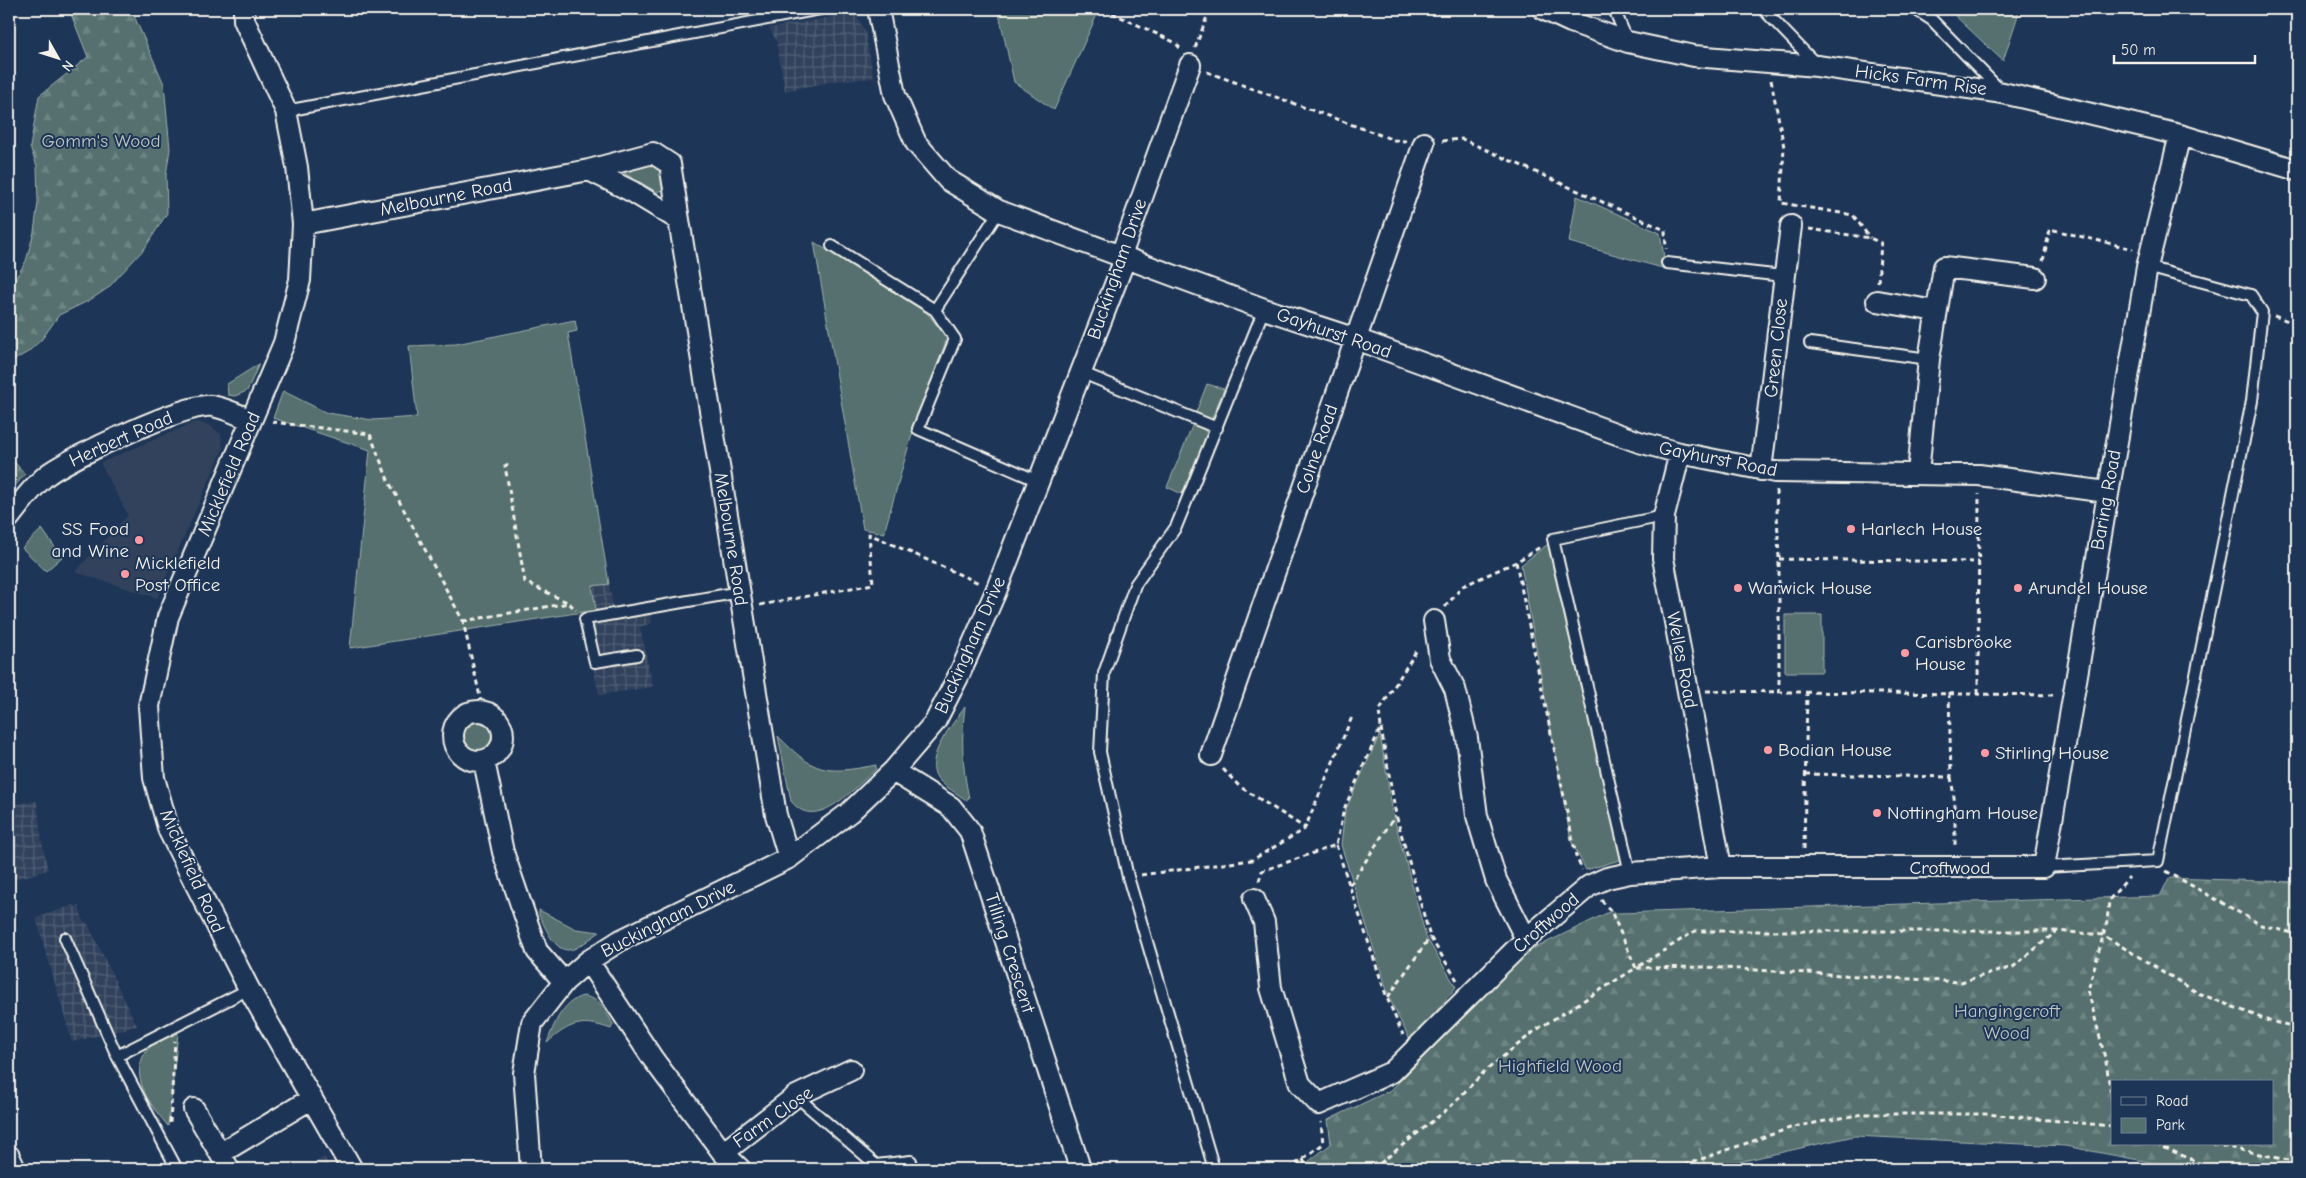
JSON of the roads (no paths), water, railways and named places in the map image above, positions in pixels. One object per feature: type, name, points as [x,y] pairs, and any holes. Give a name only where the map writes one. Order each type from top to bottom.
[{"type":"street","name":"Micklefield Road","points":[[244,9],[244,20],[286,111],[297,167],[304,224],[300,280],[284,343],[168,617],[149,706],[154,778],[170,831],[249,989],[352,1169]]},
{"type":"street","name":"Gayhurst Road","points":[[878,9],[895,95],[916,143],[948,180],[999,211],[1264,309],[1356,339],[1638,442],[1680,453],[1776,472],[1979,475],[2107,492]]},
{"type":"street","name":"Hicks Farm Rise","points":[[1542,9],[1571,22],[1628,42],[1694,56],[1817,66],[2002,93],[2180,135],[2297,170]]},
{"type":"street","name":"Buckingham Drive","points":[[531,1169],[524,1073],[532,1023],[564,982],[588,961],[622,940],[789,858],[850,812],[893,771],[936,722],[960,675],[996,591],[1123,264],[1124,247],[1190,66]]},
{"type":"street","name":"Baring Road","points":[[2044,867],[2107,492],[2149,260],[2180,135]]},
{"type":"street","name":"Colne Road","points":[[1211,755],[1424,143]]},
{"type":"street","name":"Melbourne Road","points":[[304,224],[589,170],[653,153],[670,164],[776,815],[789,858]]},
{"type":"street","points":[[589,170],[633,192],[679,220]]},
{"type":"street","name":"Green Close","points":[[1761,470],[1791,226]]},
{"type":"street","points":[[1918,474],[1929,360],[1944,267],[2035,278]]},
{"type":"street","points":[[1877,301],[1936,311]]},
{"type":"street","name":"Herbert Road","points":[[9,518],[36,486],[58,467],[84,452],[153,422],[191,408],[211,405],[251,420]]},
{"type":"street","name":"Welles Road","points":[[1680,453],[1664,516],[1663,558],[1721,868]]},
{"type":"street","points":[[1434,621],[1440,659],[1455,689],[1467,738],[1477,816],[1496,880],[1526,938]]},
{"type":"street","points":[[483,710],[498,719],[504,735],[498,752],[484,761],[465,759],[453,745],[453,727],[465,712],[483,710]]},
{"type":"street","points":[[484,761],[503,852],[537,951],[564,982]]},
{"type":"street","name":"Tilling Crescent","points":[[893,771],[952,807],[970,831],[1079,1169]]},
{"type":"street","name":"Croftwood","points":[[1254,899],[1264,922],[1271,988],[1300,1084],[1319,1104],[1392,1072],[1526,938],[1589,886],[1607,878],[1630,872],[1721,868],[2044,867]]},
{"type":"street","points":[[588,961],[653,1059],[723,1153],[740,1169]]},
{"type":"street","name":"Farm Close","points":[[723,1153],[796,1096],[851,1070]]},
{"type":"street","points":[[194,1109],[225,1161],[311,1099]]},
{"type":"street","points":[[9,1156],[15,1169]]},
{"type":"lane","points":[[286,111],[820,9]]},
{"type":"lane","points":[[1614,9],[1628,42]]},
{"type":"lane","points":[[1763,9],[1817,66]]},
{"type":"lane","points":[[1916,9],[1932,20],[2002,93]]},
{"type":"lane","points":[[936,310],[999,211]]},
{"type":"lane","points":[[832,246],[936,310],[954,339],[918,429],[1038,481]]},
{"type":"lane","points":[[2044,867],[2162,861],[2252,401],[2262,312],[2251,295],[2149,260]]},
{"type":"lane","points":[[1667,263],[1784,276]]},
{"type":"lane","points":[[1214,1169],[1128,877],[1100,752],[1104,673],[1135,585],[1176,527],[1264,309]]},
{"type":"lane","points":[[1810,344],[1929,360]]},
{"type":"lane","points":[[1080,372],[1216,428]]},
{"type":"lane","points":[[1630,872],[1553,539],[1664,516]]},
{"type":"lane","points":[[637,655],[595,662],[585,619],[741,600]]},
{"type":"lane","points":[[65,938],[117,1056],[177,1169]]},
{"type":"lane","points":[[117,1056],[249,989]]},
{"type":"lane","points":[[796,1096],[876,1164],[911,1161]]},
{"type":"place","name":"Harlech House","points":[[1851,529]]},
{"type":"place","name":"SS Food and Wine","points":[[139,540]]},
{"type":"place","name":"Micklefield Post Office","points":[[125,574]]},
{"type":"place","name":"Warwick House","points":[[1738,588]]},
{"type":"place","name":"Arundel House","points":[[2018,588]]},
{"type":"place","name":"Carisbrooke House","points":[[1905,653]]},
{"type":"place","name":"Bodian House","points":[[1768,750]]},
{"type":"place","name":"Stirling House","points":[[1985,753]]},
{"type":"place","name":"Nottingham House","points":[[1877,813]]},
{"type":"park label","name":"Gomm's Wood","points":[[101,141]]},
{"type":"park label","name":"Hangingcroft Wood","points":[[2007,1022]]},
{"type":"park label","name":"Highfield Wood","points":[[1560,1066]]}]
